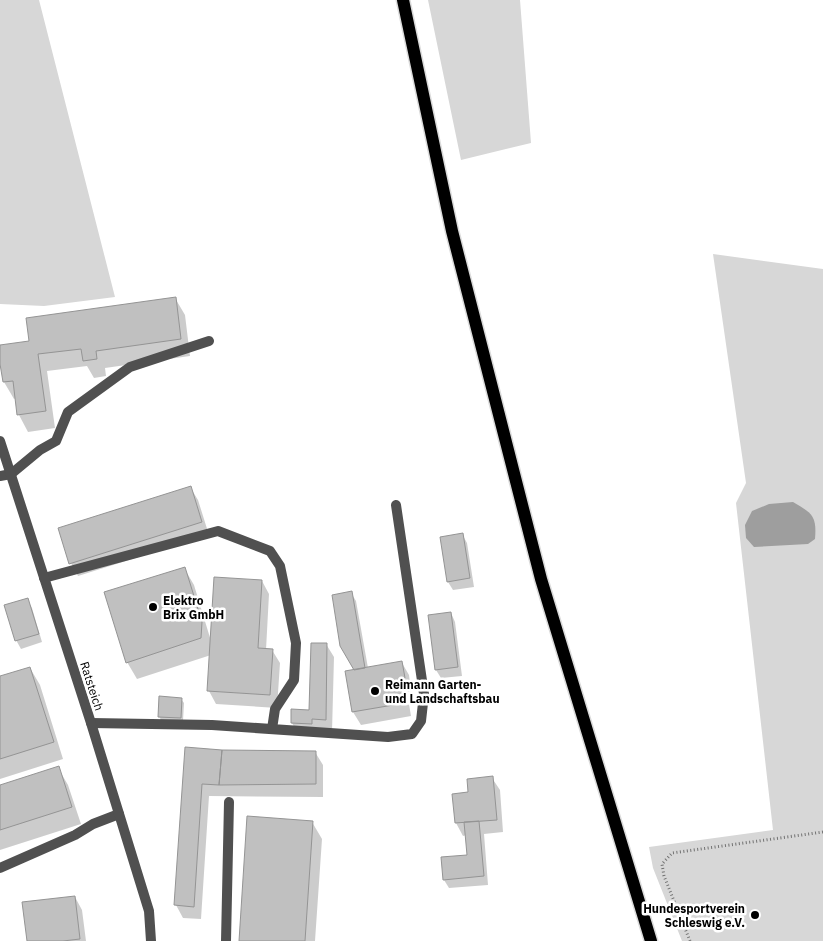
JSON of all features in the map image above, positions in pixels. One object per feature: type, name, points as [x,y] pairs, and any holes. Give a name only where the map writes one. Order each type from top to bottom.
[{"type":"main road","points":[[403,0],[452,231],[541,579],[651,941]]},
{"type":"street","points":[[5,475],[56,441],[68,412],[130,367],[209,341]]},
{"type":"street","name":"Ratsteich","points":[[0,441],[5,475],[44,578],[119,814],[148,911],[151,941]]},
{"type":"street","points":[[90,723],[212,725],[388,738],[412,734],[421,721],[424,694],[396,505]]},
{"type":"street","points":[[44,578],[218,531],[270,551],[280,566],[296,643],[294,680],[275,709],[272,729]]},
{"type":"street","points":[[226,941],[229,802]]},
{"type":"street","points":[[0,868],[67,839],[93,824],[119,814]]},
{"type":"path","points":[[690,941],[664,876],[662,864],[672,853],[823,832]]},
{"type":"shaded area","points":[[0,0],[39,0],[115,297],[44,306],[0,304]]},
{"type":"shaded area","points":[[428,0],[520,0],[531,143],[461,160]]},
{"type":"shaded area","points":[[713,254],[823,269],[823,941],[682,941],[653,868],[649,847],[773,830],[736,503],[746,483]]},
{"type":"shaded area","points":[[793,502],[812,516],[815,525],[815,539],[808,544],[754,547],[746,538],[745,525],[752,511],[769,504]]},
{"type":"building","points":[[176,297],[181,339],[96,351],[97,359],[83,361],[81,349],[38,354],[46,411],[17,415],[13,381],[3,382],[0,364],[0,345],[29,341],[26,318]]},
{"type":"building","points":[[191,486],[202,522],[69,564],[58,528]]},
{"type":"building","points":[[463,533],[470,578],[447,582],[440,537]]},
{"type":"building","name":"Elektro Brix GmbH","points":[[185,567],[202,622],[201,638],[126,663],[104,592]]},
{"type":"building","points":[[214,577],[262,580],[258,648],[273,649],[270,695],[207,691]]},
{"type":"building","points":[[352,591],[365,668],[354,670],[340,646],[332,595]]},
{"type":"building","points":[[28,598],[39,634],[15,641],[4,605]]},
{"type":"building","points":[[451,612],[458,667],[435,670],[428,615]]},
{"type":"building","points":[[311,643],[327,643],[326,720],[312,719],[312,724],[291,723],[291,709],[309,710]]},
{"type":"building","name":"Reimann Garten- und Landschaftsbau","points":[[402,661],[405,678],[401,679],[405,703],[352,712],[345,671]]},
{"type":"building","points":[[30,667],[54,742],[0,759],[0,676]]},
{"type":"building","points":[[159,696],[182,698],[181,718],[158,717]]},
{"type":"building","points":[[185,747],[222,750],[219,785],[202,784],[194,907],[174,905]]},
{"type":"building","points":[[222,750],[316,751],[316,784],[219,785]]},
{"type":"building","points":[[59,766],[72,807],[0,830],[0,785]]},
{"type":"building","points":[[493,776],[497,820],[455,823],[452,794],[468,792],[467,779]]},
{"type":"building","points":[[247,816],[313,821],[305,941],[239,941]]},
{"type":"building","points":[[479,821],[484,876],[443,880],[441,857],[467,855],[464,822]]},
{"type":"building","points":[[75,896],[80,939],[27,941],[22,902]]},
{"type":"place","name":"Elektro Brix GmbH","points":[[153,607]]},
{"type":"place","name":"Reimann Garten- und Landschaftsbau","points":[[375,691]]},
{"type":"place","name":"Hundesportverein Schleswig e.V.","points":[[755,915]]}]
